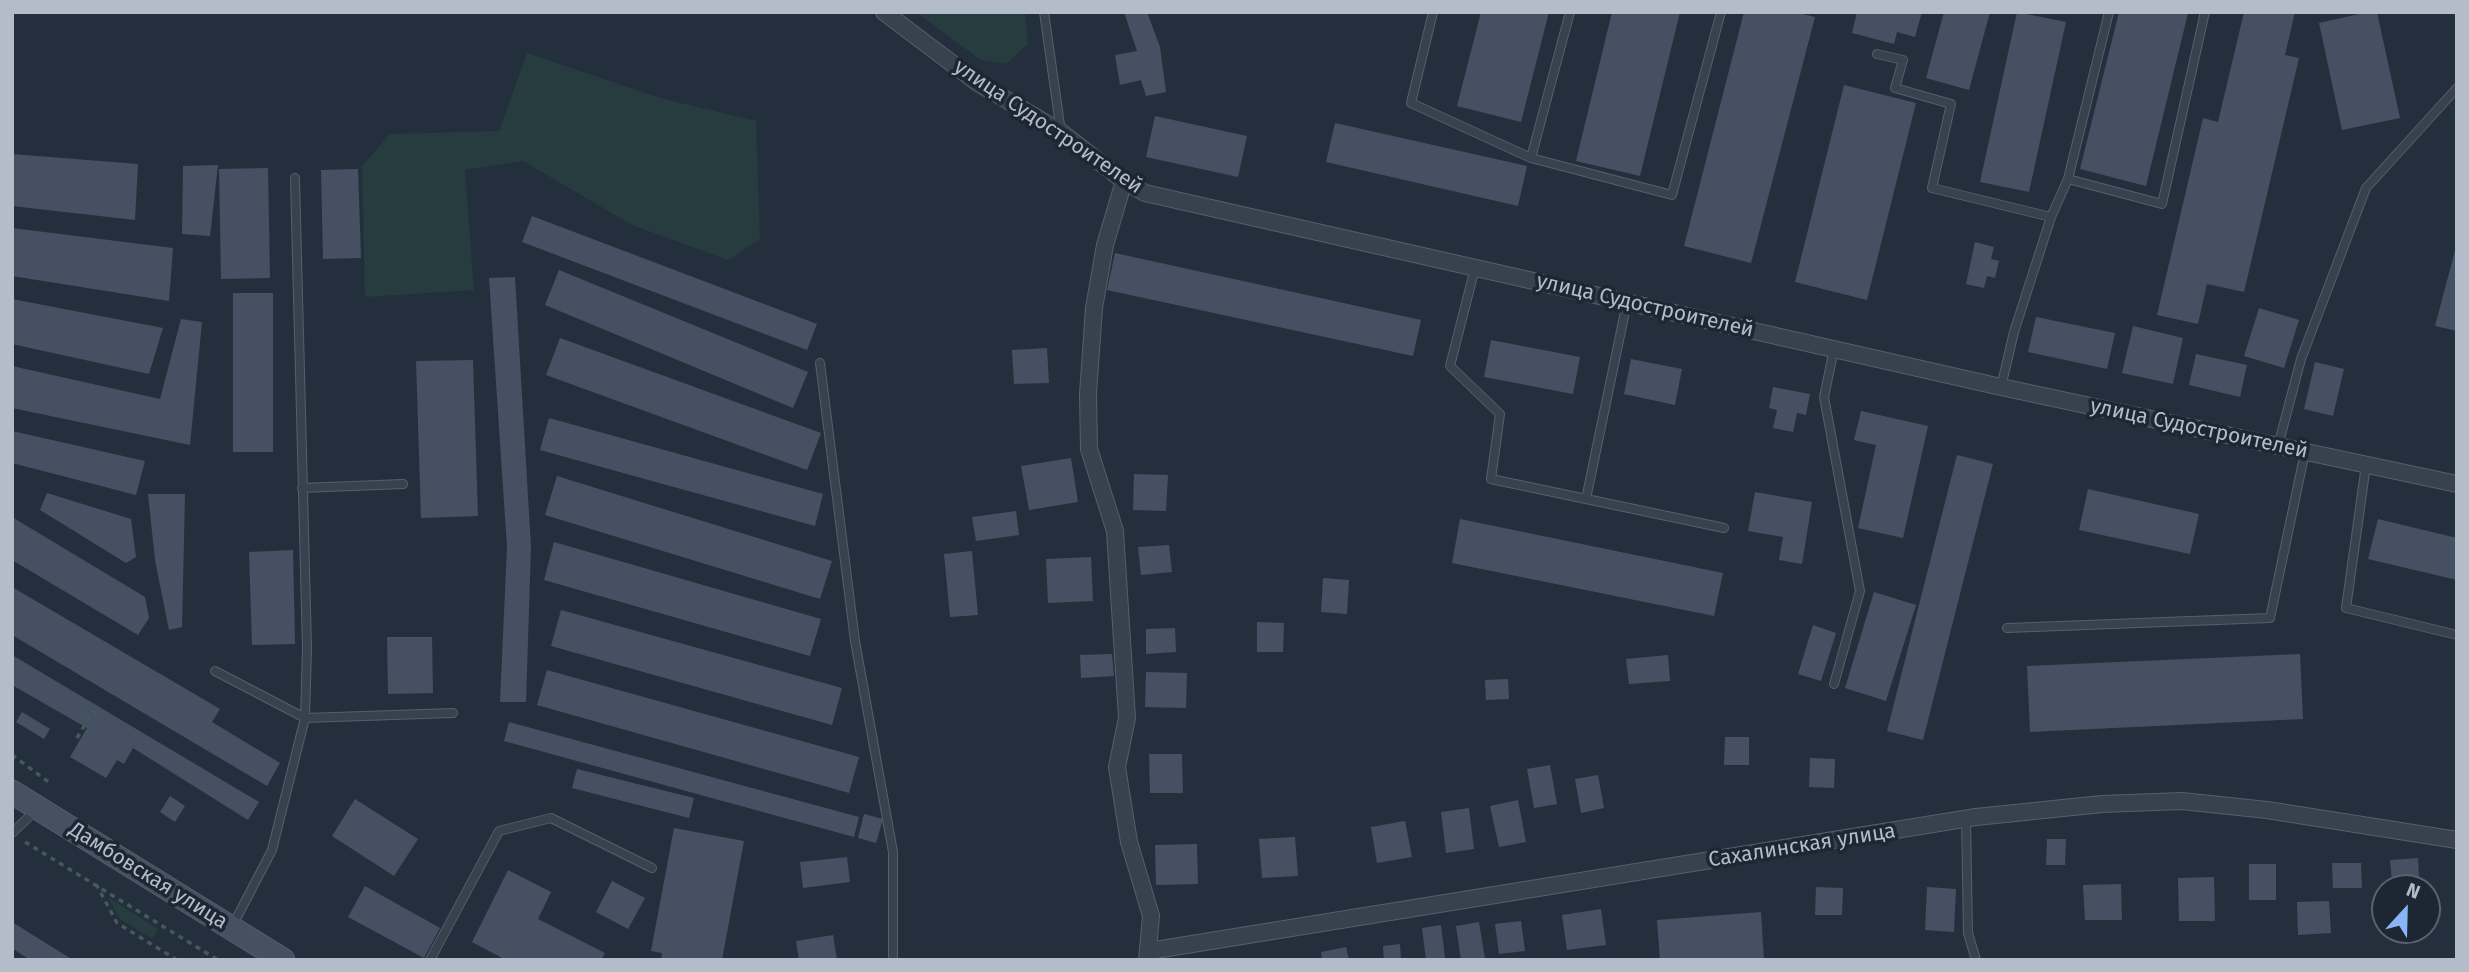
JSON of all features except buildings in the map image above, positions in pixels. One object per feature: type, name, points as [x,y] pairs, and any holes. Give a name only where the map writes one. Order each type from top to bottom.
[{"type":"main road","name":"Дамбовская улица","points":[[12,792],[283,960]]},
{"type":"street","name":"улица Судостроителей","points":[[884,12],[978,83],[1061,132],[1124,181],[1145,193],[2001,387],[2457,484]]},
{"type":"street","points":[[1124,181],[1105,245],[1094,308],[1088,394],[1089,449],[1115,531],[1127,718],[1117,767],[1129,842],[1151,916],[1148,955]]},
{"type":"street","name":"Сахалинская улица","points":[[1148,955],[1966,819],[2102,804],[2182,801],[2267,810],[2457,840]]},
{"type":"lane","points":[[1044,12],[1061,132]]},
{"type":"lane","points":[[1433,12],[1411,103],[1531,158],[1672,195],[1721,12]]},
{"type":"lane","points":[[1531,158],[1570,12]]},
{"type":"lane","points":[[2001,387],[2014,332],[2051,217],[2068,179],[2109,12]]},
{"type":"lane","points":[[2068,179],[2162,204],[2205,12]]},
{"type":"lane","points":[[1877,54],[1903,60],[1895,88],[1951,104],[1932,188],[2051,217]]},
{"type":"lane","points":[[2278,446],[2301,359],[2366,188],[2457,88]]},
{"type":"lane","points":[[232,928],[272,850],[305,718],[295,178]]},
{"type":"lane","points":[[1475,268],[1450,366],[1500,414],[1491,479],[1724,528]]},
{"type":"lane","points":[[1586,499],[1627,302]]},
{"type":"lane","points":[[1834,349],[1824,397],[1860,592],[1834,684]]},
{"type":"lane","points":[[820,363],[855,640],[893,852],[893,960]]},
{"type":"lane","points":[[2007,628],[2270,618],[2305,452]]},
{"type":"lane","points":[[2366,465],[2346,608],[2457,635]]},
{"type":"lane","points":[[302,488],[403,484]]},
{"type":"lane","points":[[215,671],[305,718],[453,713]]},
{"type":"lane","points":[[12,833],[38,808]]},
{"type":"lane","points":[[430,960],[499,831],[551,818],[652,868]]},
{"type":"lane","points":[[1966,819],[1968,933],[1976,960]]},
{"type":"path","points":[[77,738],[93,710],[96,713]]},
{"type":"path","points":[[12,755],[50,783]]},
{"type":"path","points":[[24,842],[218,960]]},
{"type":"path","points":[[95,883],[117,923],[177,960]]},
{"type":"green space","points":[[916,12],[1025,12],[1028,44],[1006,64],[981,60]]},
{"type":"green space","points":[[527,53],[660,98],[756,121],[760,239],[728,260],[632,225],[523,161],[465,170],[474,290],[365,297],[362,166],[390,134],[499,131]]},
{"type":"green space","points":[[108,897],[158,929],[152,939],[120,919]]}]
